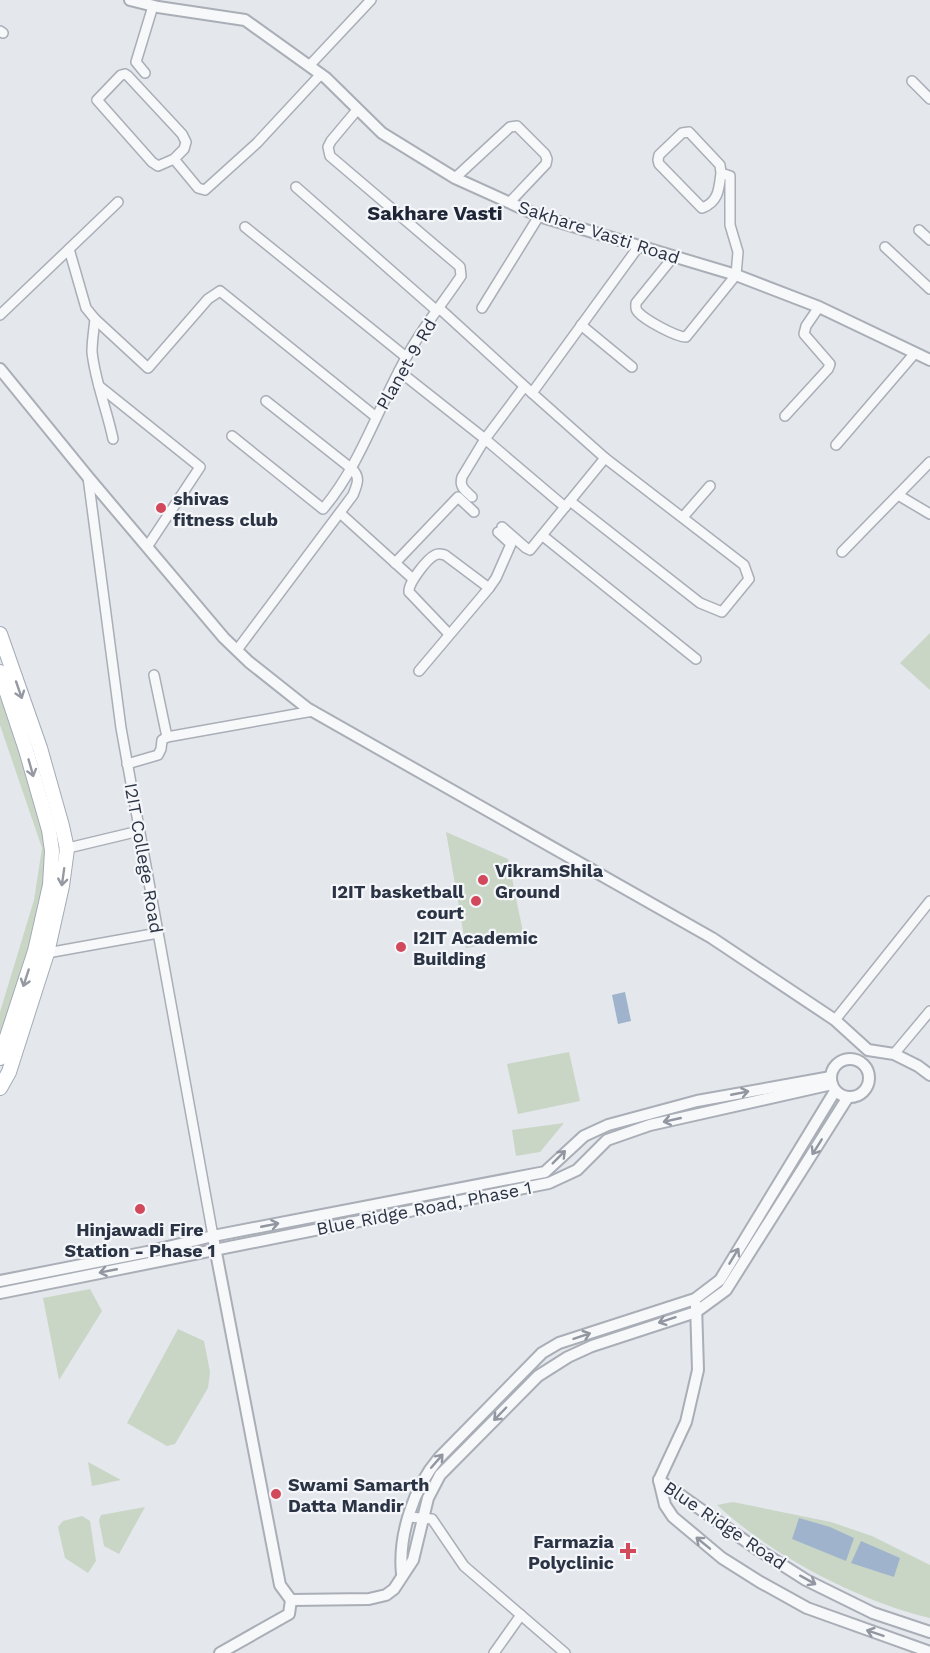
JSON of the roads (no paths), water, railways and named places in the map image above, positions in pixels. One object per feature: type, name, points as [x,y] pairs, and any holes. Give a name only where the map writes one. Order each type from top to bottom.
[{"type":"main road","points":[[0,634],[39,748],[67,849],[62,886],[40,953],[0,1058]]},
{"type":"main road","points":[[0,672],[26,750],[49,830],[52,851],[50,885],[40,953],[9,1072],[0,1088]]},
{"type":"street","name":"Sakhare Vasti Road","points":[[129,0],[153,6],[245,20],[321,74],[382,133],[455,178],[539,216],[736,275],[819,307],[930,360]]},
{"type":"street","points":[[309,66],[366,2]]},
{"type":"street","points":[[146,73],[136,62],[153,6]]},
{"type":"street","points":[[174,159],[198,188],[205,190],[257,143],[321,74]]},
{"type":"street","points":[[122,75],[128,76],[182,134],[186,142],[184,149],[174,159],[158,166],[152,162],[97,100],[122,75]]},
{"type":"street","points":[[912,81],[930,99]]},
{"type":"street","name":"Planet 9 Rd","points":[[237,650],[347,502],[357,485],[358,476],[352,469],[406,357],[461,276],[460,267],[414,225],[330,156],[328,147],[331,141],[357,110]]},
{"type":"street","points":[[455,178],[510,126],[516,126],[545,154],[547,159],[546,164],[510,202]]},
{"type":"street","points":[[689,132],[720,165],[721,173],[718,195],[702,208],[659,164],[659,155],[682,133],[689,132]]},
{"type":"street","points":[[674,256],[636,303],[636,308],[638,312],[681,337],[689,335],[736,275],[738,252],[730,225],[730,176],[721,173]]},
{"type":"street","points":[[296,187],[605,458],[744,565],[749,579],[722,612],[700,603],[567,504],[399,371]]},
{"type":"street","points":[[0,315],[118,202]]},
{"type":"street","points":[[482,308],[539,216]]},
{"type":"street","points":[[245,227],[406,357]]},
{"type":"street","points":[[919,230],[930,240]]},
{"type":"street","points":[[472,497],[460,483],[485,440],[581,325],[639,246]]},
{"type":"street","points":[[885,247],[930,289]]},
{"type":"street","points":[[69,249],[86,308],[149,368],[208,299],[220,291],[376,417]]},
{"type":"street","points":[[785,416],[830,364],[804,334],[806,326],[819,307]]},
{"type":"street","points":[[95,319],[92,351],[113,439]]},
{"type":"street","points":[[581,325],[632,367]]},
{"type":"street","points":[[836,445],[915,353]]},
{"type":"street","points":[[0,369],[224,638],[249,662],[313,711],[712,938],[835,1020],[868,1050],[894,1054],[930,1075]]},
{"type":"street","points":[[99,386],[200,467],[147,547]]},
{"type":"street","points":[[232,436],[323,509],[352,469],[266,401]]},
{"type":"street","points":[[419,671],[496,578],[511,544],[500,530],[530,550],[605,458]]},
{"type":"street","points":[[842,552],[930,462]]},
{"type":"street","name":"I2IT College Road","points":[[88,477],[121,728],[213,1236]]},
{"type":"street","points":[[682,517],[710,486]]},
{"type":"street","points":[[338,491],[347,502]]},
{"type":"street","points":[[898,495],[930,514]]},
{"type":"street","points":[[394,562],[458,497],[474,512]]},
{"type":"street","points":[[340,513],[413,579]]},
{"type":"street","points":[[543,536],[696,659]]},
{"type":"street","points":[[449,634],[409,592],[413,579],[434,555],[439,554],[445,555],[489,588]]},
{"type":"street","points":[[154,675],[167,737]]},
{"type":"street","points":[[127,764],[158,754],[162,740],[167,737],[313,711]]},
{"type":"street","points":[[52,851],[140,831]]},
{"type":"street","points":[[835,1020],[930,901]]},
{"type":"street","points":[[40,953],[158,933]]},
{"type":"street","points":[[894,1054],[930,1011]]},
{"type":"street","points":[[860,1061],[868,1050]]},
{"type":"street","points":[[291,1600],[369,1599],[386,1595],[394,1588],[413,1560],[428,1498],[440,1475],[524,1389],[548,1368],[568,1357],[603,1342],[696,1312],[726,1290],[848,1097],[861,1094],[868,1084],[868,1071],[860,1061],[854,1059],[841,1061],[832,1070],[832,1084],[720,1280],[696,1299],[559,1343],[536,1357],[430,1468],[416,1494],[409,1517],[400,1557],[402,1574]]},
{"type":"street","points":[[832,1084],[848,1097]]},
{"type":"street","name":"Blue Ridge Road, Phase 1","points":[[0,1281],[147,1252],[213,1236],[545,1172],[584,1136],[616,1122],[697,1101],[832,1084]]},
{"type":"street","name":"Blue Ridge Road, Phase 1","points":[[0,1293],[549,1184],[577,1170],[607,1140],[634,1130],[832,1084]]},
{"type":"street","points":[[213,1236],[280,1585],[291,1600],[289,1614],[220,1653]]},
{"type":"street","points":[[659,1480],[686,1422],[698,1370],[696,1299]]},
{"type":"street","name":"Blue Ridge Road","points":[[659,1480],[754,1547],[807,1580],[873,1613],[930,1632]]},
{"type":"street","name":"Blue Ridge Road","points":[[659,1480],[665,1505],[673,1517],[722,1558],[807,1608],[930,1652]]},
{"type":"street","points":[[409,1517],[432,1518],[464,1566],[565,1653]]},
{"type":"street","points":[[494,1653],[521,1615]]},
{"type":"water","points":[[625,992],[631,1021],[618,1024],[612,995]]},
{"type":"water","points":[[799,1518],[830,1527],[854,1538],[846,1561],[792,1539]]},
{"type":"water","points":[[861,1541],[900,1558],[894,1577],[851,1563]]},
{"type":"place","name":"shivas fitness club","points":[[161,508]]},
{"type":"place","name":"VikramShila Ground","points":[[483,880]]},
{"type":"place","name":"I2IT basketball court","points":[[476,901]]},
{"type":"place","name":"I2IT Academic Building","points":[[401,947]]},
{"type":"place","name":"Hinjawadi Fire Station - Phase 1","points":[[140,1209]]},
{"type":"place","name":"Swami Samarth Datta Mandir","points":[[276,1494]]},
{"type":"place","name":"Farmazia Polyclinic","points":[[628,1551]]},
{"type":"district","name":"Sakhare Vasti","points":[[435,213]]}]
